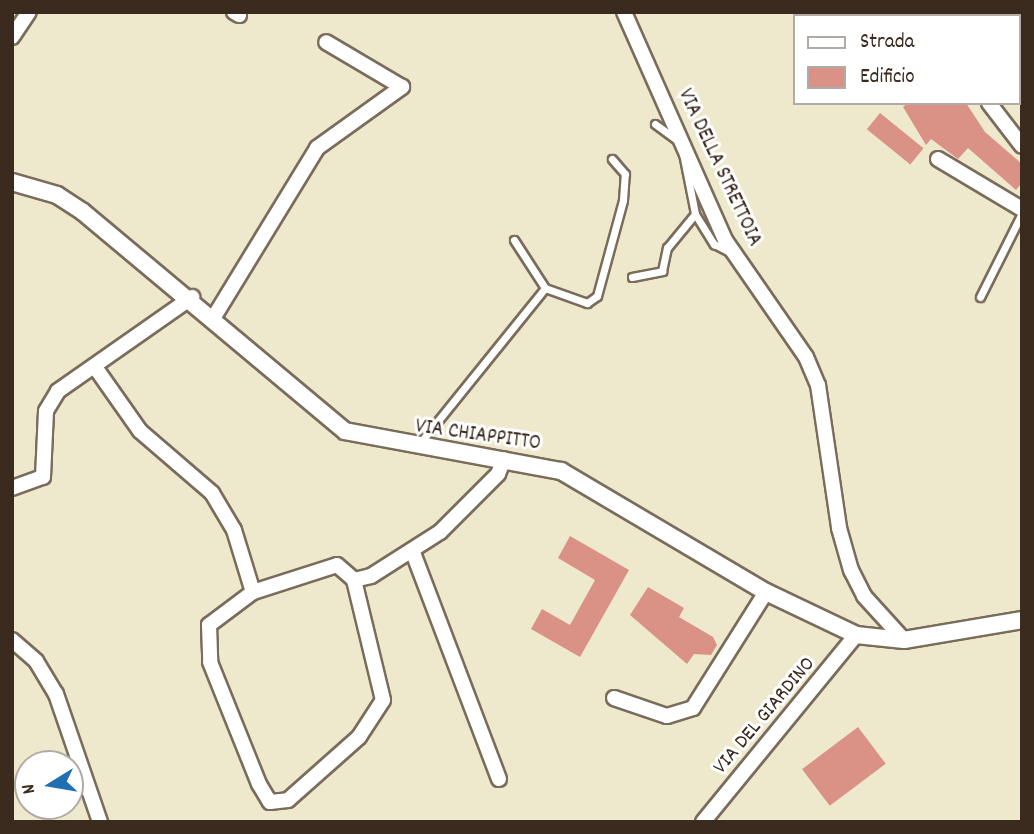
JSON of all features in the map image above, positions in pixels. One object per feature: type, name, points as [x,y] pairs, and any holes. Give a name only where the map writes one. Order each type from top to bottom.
[{"type":"street","points":[[12,37],[29,12]]},
{"type":"street","name":"VIA DELLA STRETTOIA","points":[[624,12],[681,143],[734,254],[806,357],[818,384],[839,528],[851,570],[864,596],[904,640]]},
{"type":"street","points":[[214,317],[317,148],[402,87],[326,42]]},
{"type":"street","points":[[991,105],[1022,146]]},
{"type":"street","points":[[938,159],[1022,211]]},
{"type":"street","name":"VIA CHIAPPITTO","points":[[12,182],[57,195],[192,297],[345,431],[415,449],[504,459],[561,471],[603,492],[766,592],[856,635],[904,640],[1022,620]]},
{"type":"street","points":[[12,488],[43,477],[51,400],[192,297]]},
{"type":"street","points":[[95,368],[140,431],[212,493],[234,530],[253,592]]},
{"type":"street","points":[[354,580],[412,550],[473,501],[504,459]]},
{"type":"street","points":[[412,550],[499,779]]},
{"type":"street","points":[[337,565],[354,580],[383,700],[359,737],[288,800],[270,802],[259,784],[210,662],[209,625],[253,592],[337,565]]},
{"type":"street","points":[[614,698],[667,716],[692,708],[766,592]]},
{"type":"street","name":"VIA DEL GIARDINO","points":[[703,822],[856,635]]},
{"type":"street","points":[[12,640],[36,661],[56,694],[100,822]]},
{"type":"lane","points":[[655,124],[681,143],[695,214],[714,244],[734,254]]},
{"type":"lane","points":[[514,240],[545,288],[587,303],[597,296],[624,200],[625,174],[612,159]]},
{"type":"lane","points":[[980,297],[1022,211]]},
{"type":"lane","points":[[632,277],[663,271],[667,248],[695,214]]},
{"type":"lane","points":[[415,449],[545,288]]},
{"type":"building","points":[[967,105],[985,132],[1022,164],[1022,183],[1016,190],[968,148],[958,159],[931,139],[926,145],[903,107]]},
{"type":"building","points":[[880,113],[924,148],[910,165],[867,129]]},
{"type":"building","points":[[570,536],[629,570],[580,657],[531,629],[542,609],[570,625],[595,580],[558,558]]},
{"type":"building","points":[[648,587],[684,608],[679,617],[713,637],[717,645],[711,655],[694,654],[687,664],[630,615]]},
{"type":"building","points":[[858,727],[886,764],[830,806],[802,769]]}]
